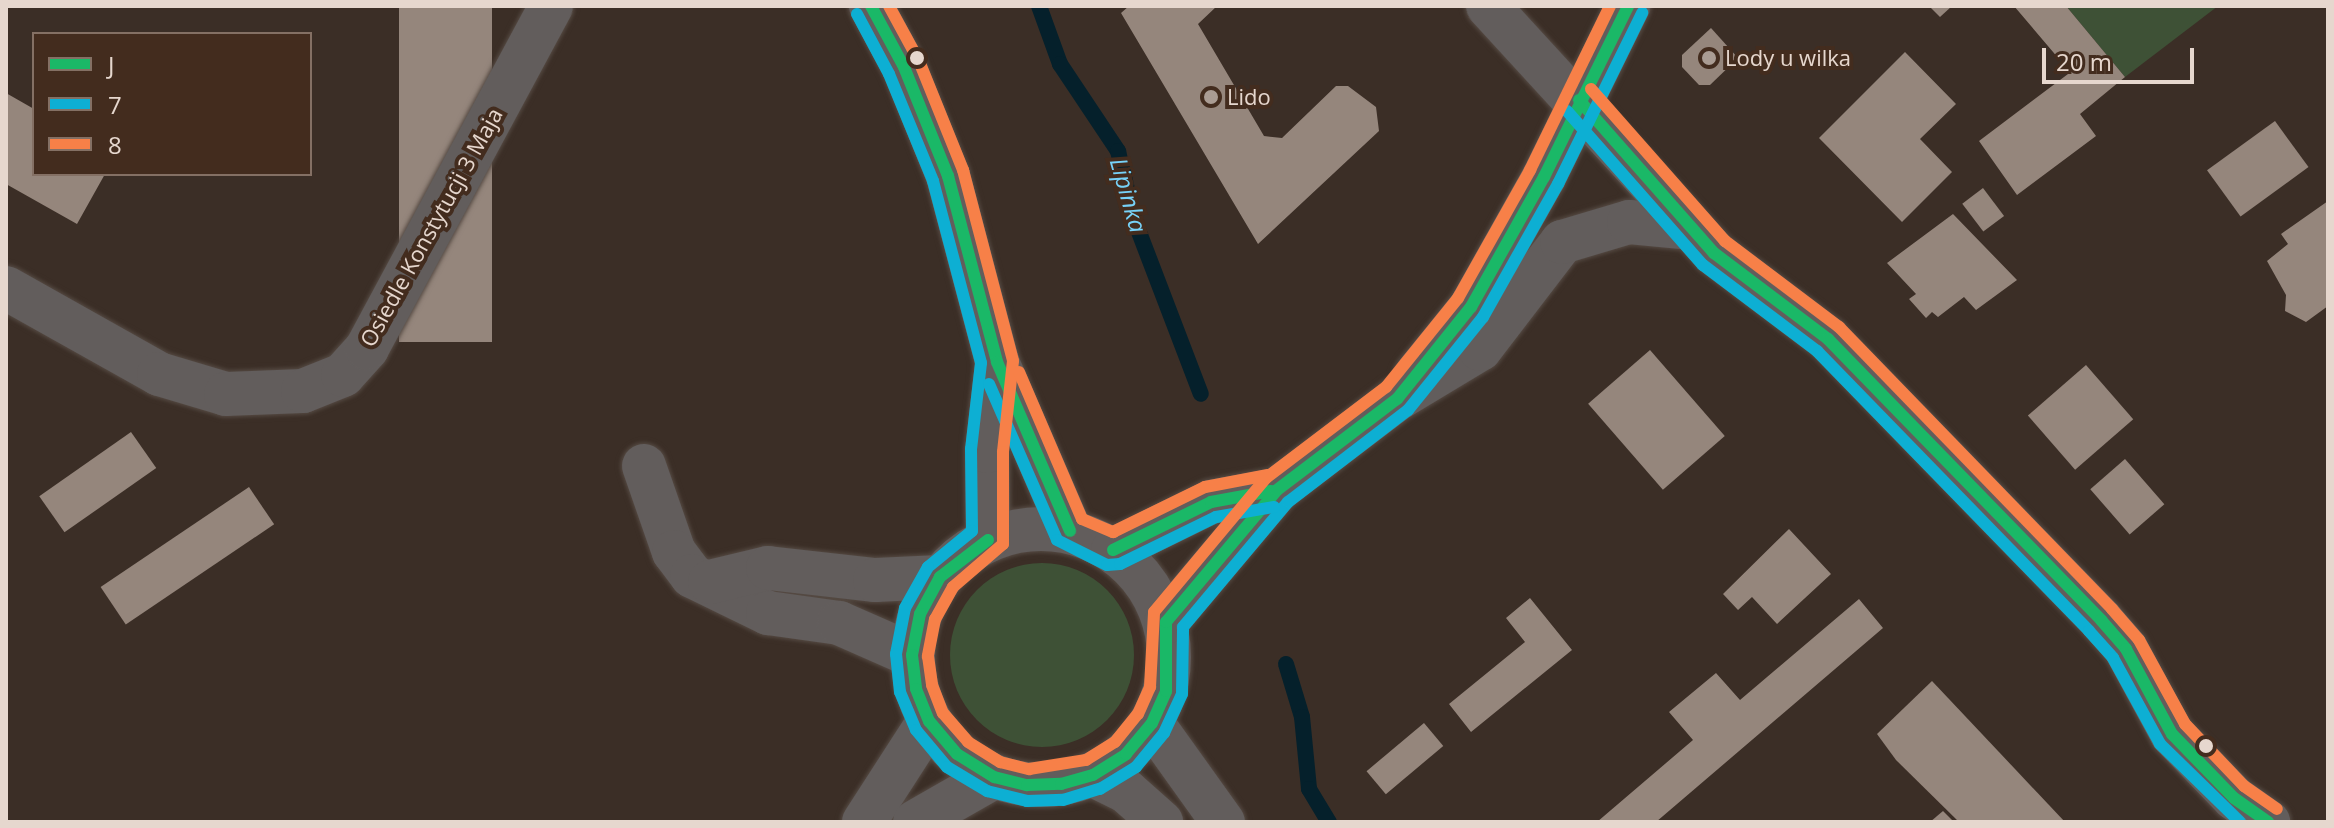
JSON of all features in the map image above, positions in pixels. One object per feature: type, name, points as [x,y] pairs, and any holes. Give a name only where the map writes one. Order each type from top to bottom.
[{"type":"street","name":"Osiedle Konstytucji 3 Maja","points":[[6,288],[159,374],[226,394],[303,391],[343,375],[367,348],[551,6]]},
{"type":"street","points":[[871,6],[904,67],[948,176],[997,362],[1070,531]]},
{"type":"street","points":[[1488,6],[1579,100],[1690,228],[1741,277],[1828,339],[2003,519],[2126,649],[2172,734],[2234,798],[2268,822]]},
{"type":"street","points":[[1397,399],[1471,307],[1544,177],[1579,100],[1628,6]]},
{"type":"street","points":[[1166,622],[1277,490],[1397,399],[1480,349],[1562,242],[1629,222],[1690,228]]},
{"type":"street","points":[[988,540],[987,451],[997,362]]},
{"type":"street","points":[[644,466],[674,552],[692,576],[710,582],[768,613],[839,623],[912,655]]},
{"type":"street","points":[[1113,550],[1211,502],[1277,490]]},
{"type":"street","points":[[1028,529],[1070,531],[1113,550],[1145,582],[1166,622],[1170,657],[1166,691],[1152,723],[1126,754],[1093,775],[1061,784],[1027,785],[994,777],[957,754],[929,721],[916,689],[912,655],[920,614],[940,577],[962,555],[988,540],[1028,529]]},
{"type":"street","points":[[710,582],[768,568],[875,580],[940,577]]},
{"type":"street","points":[[864,822],[929,721]]},
{"type":"street","points":[[1152,723],[1223,822]]},
{"type":"street","points":[[1093,775],[1126,791],[1161,822]]},
{"type":"street","points":[[915,822],[994,777]]},
{"type":"green space","points":[[2066,6],[2218,6],[2125,77]]},
{"type":"green space","points":[[1042,563],[1077,570],[1107,590],[1127,620],[1134,655],[1127,690],[1107,720],[1077,740],[1042,747],[1007,740],[977,720],[957,690],[950,655],[957,620],[977,590],[1007,570]]},
{"type":"building","points":[[399,6],[492,6],[492,342],[399,342]]},
{"type":"building","points":[[1129,6],[1217,6],[1198,24],[1264,136],[1282,138],[1336,86],[1348,86],[1376,107],[1379,131],[1258,244],[1121,13]]},
{"type":"building","points":[[1929,6],[1952,6],[1940,17]]},
{"type":"building","points":[[2014,6],[2066,6],[2125,77],[2080,114],[2096,136],[2017,195],[1979,141],[2076,68],[2065,55],[2059,59]]},
{"type":"building","points":[[1711,28],[1738,58],[1710,85],[1699,85],[1682,67],[1682,55]]},
{"type":"building","points":[[1905,52],[1956,104],[1920,139],[1952,172],[1902,222],[1819,138]]},
{"type":"building","points":[[6,93],[32,108],[32,176],[104,176],[77,224],[6,184]]},
{"type":"building","points":[[2275,121],[2309,167],[2241,216],[2207,170]]},
{"type":"building","points":[[1983,188],[2004,216],[1983,232],[1962,204]]},
{"type":"building","points":[[2328,201],[2328,306],[2306,322],[2285,311],[2286,295],[2267,261],[2288,244],[2281,234]]},
{"type":"building","points":[[1953,214],[2017,280],[1976,310],[1964,297],[1938,317],[1932,312],[1926,318],[1909,299],[1916,294],[1887,263]]},
{"type":"building","points":[[1650,350],[1725,436],[1663,490],[1588,404]]},
{"type":"building","points":[[2086,365],[2133,419],[2075,470],[2028,416]]},
{"type":"building","points":[[131,432],[156,468],[64,532],[39,496]]},
{"type":"building","points":[[2125,459],[2164,504],[2130,534],[2090,489]]},
{"type":"building","points":[[249,487],[274,524],[126,624],[101,587]]},
{"type":"building","points":[[1789,529],[1831,574],[1777,624],[1752,597],[1738,610],[1723,594]]},
{"type":"building","points":[[1530,598],[1572,650],[1471,732],[1449,704],[1525,642],[1506,618]]},
{"type":"building","points":[[1859,599],[1883,628],[1656,822],[1597,822],[1693,740],[1669,712],[1716,673],[1740,700]]},
{"type":"building","points":[[1932,681],[2065,822],[1959,822],[1896,760],[1877,734]]},
{"type":"building","points":[[1424,723],[1443,746],[1386,794],[1367,771]]},
{"type":"building","points":[[1943,811],[1954,822],[1930,822]]},
{"type":"waterway","name":"Lipinka","points":[[1039,6],[1060,64],[1118,151],[1134,219],[1201,394]]},
{"type":"waterway","name":"Lipinka","points":[[1286,664],[1302,717],[1309,789],[1329,822]]},
{"type":"transit line","name":"J","points":[[871,6],[904,67],[948,176],[997,362],[1070,531]]},
{"type":"transit line","name":"8","points":[[889,6],[919,61],[963,170],[1013,361],[1003,452],[1003,544],[953,587],[935,619],[928,656],[932,685],[943,713],[968,742],[1000,762],[1029,769],[1086,760],[1115,742],[1138,714],[1150,687],[1154,612],[1266,478],[1386,387],[1458,298],[1530,170],[1610,6]]},
{"type":"transit line","name":"J","points":[[1166,622],[1277,490],[1397,399],[1471,307],[1544,177],[1628,6]]},
{"type":"transit line","name":"7","points":[[857,14],[889,74],[933,181],[981,363],[971,449],[972,531],[928,567],[905,608],[896,654],[900,692],[916,730],[947,767],[987,791],[1027,801],[1063,800],[1100,789],[1136,767],[1164,733],[1182,694],[1183,627],[1288,502],[1408,410],[1483,317],[1558,184],[1642,13]]},
{"type":"transit line","name":"8","points":[[1591,89],[1725,241],[1839,327],[2112,609],[2139,640],[2185,724],[2244,786],[2277,809]]},
{"type":"transit line","name":"J","points":[[1579,100],[1714,253],[1828,339],[2101,620],[2126,649],[2172,734],[2234,798],[2268,822]]},
{"type":"transit line","name":"7","points":[[1567,111],[1703,265],[1817,351],[2089,631],[2113,658],[2160,744],[2240,822]]},
{"type":"transit line","name":"8","points":[[1019,372],[1082,519],[1113,532],[1205,487],[1268,475]]},
{"type":"transit line","name":"7","points":[[989,384],[1057,540],[1107,565],[1120,564],[1216,517],[1274,507]]},
{"type":"transit line","name":"J","points":[[1113,550],[1211,502],[1271,491]]},
{"type":"transit line","name":"J","points":[[988,540],[940,577],[920,614],[912,655],[916,689],[929,721],[957,754],[994,777],[1027,785],[1061,784],[1093,775],[1126,754],[1152,723],[1166,691],[1166,622]]},
{"type":"place","name":"Lody u wilka","points":[[1709,58]]},
{"type":"place","name":"Lido","points":[[1211,97]]}]
